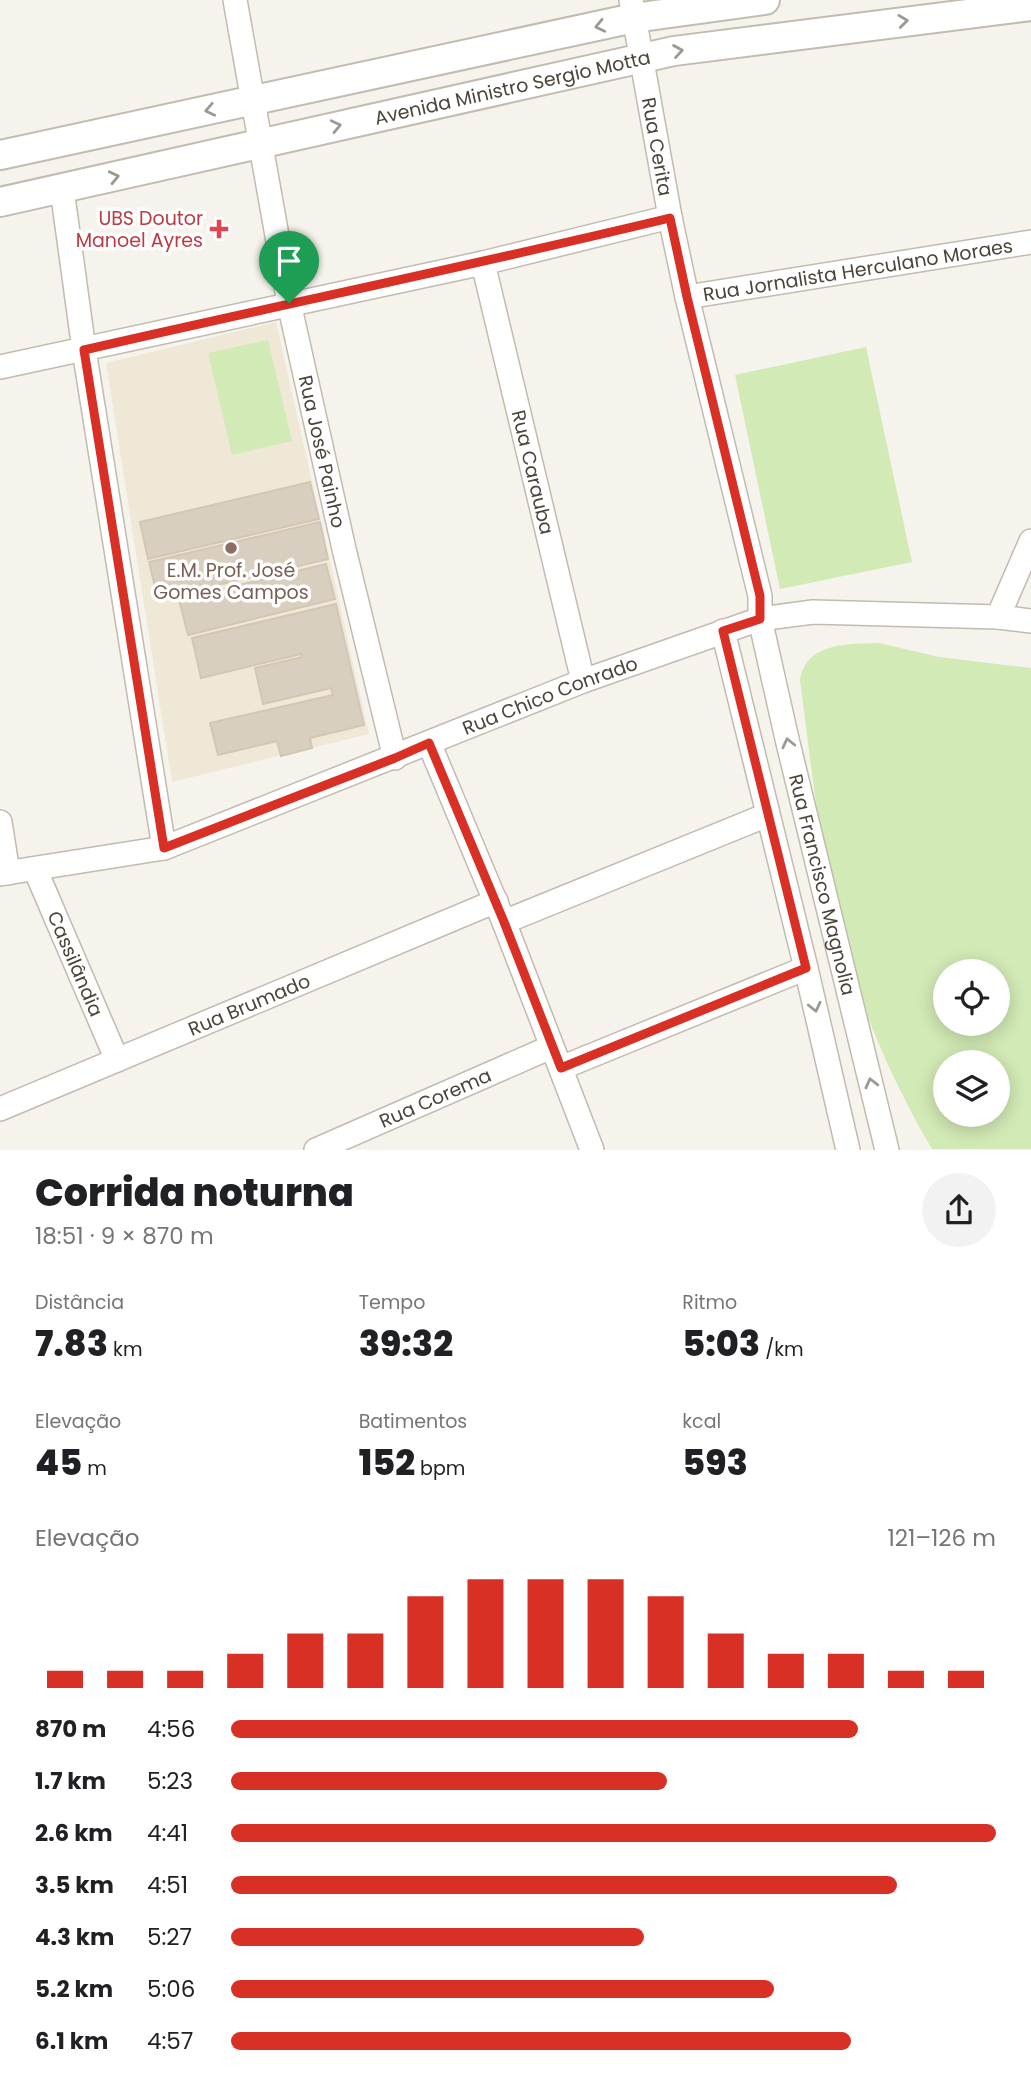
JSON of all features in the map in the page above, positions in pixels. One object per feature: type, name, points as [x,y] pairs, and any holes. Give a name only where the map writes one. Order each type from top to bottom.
[{"type":"street","name":"Rua José Painho","points":[[235,0],[289,303],[344,550],[395,758]]},
{"type":"street","points":[[0,155],[254,100],[632,9],[765,0]]},
{"type":"street","name":"Avenida Ministro Sergio Motta","points":[[0,202],[674,51],[1031,6]]},
{"type":"street","name":"Rua Cerita","points":[[632,9],[670,218],[760,596],[760,619]]},
{"type":"street","points":[[62,189],[84,350],[164,848]]},
{"type":"street","points":[[0,367],[483,263],[670,218]]},
{"type":"street","name":"Rua Jornalista Herculano Moraes","points":[[687,297],[1031,242]]},
{"type":"street","name":"Rua Carauba","points":[[483,263],[583,681]]},
{"type":"street","points":[[998,617],[1031,541]]},
{"type":"street","name":"Rua Chico Conrado","points":[[4,873],[164,848],[583,681],[760,619],[813,612],[998,617],[1031,621]]},
{"type":"street","name":"Rua Francisco Magnolia","points":[[760,619],[881,1148]]},
{"type":"street","name":"Rua Francisco Magnolia","points":[[723,631],[848,1150]]},
{"type":"street","points":[[429,743],[500,911],[592,1150]]},
{"type":"street","name":"Rua Brumado","points":[[0,1109],[117,1060],[500,911],[767,815]]},
{"type":"street","points":[[0,822],[4,873]]},
{"type":"street","name":"Cassilândia","points":[[35,869],[117,1060]]},
{"type":"street","name":"Rua Corema","points":[[316,1150],[556,1057],[806,968]]},
{"type":"shaded area","name":"E.M. Prof. José Gomes Campos","points":[[276,322],[369,734],[172,782],[106,363]]},
{"type":"green space","points":[[268,340],[292,441],[232,455],[208,353]]},
{"type":"green space","points":[[866,347],[912,562],[780,589],[735,375]]},
{"type":"green space","points":[[879,643],[939,657],[1031,668],[1031,1149],[932,1149],[899,1089],[871,1025],[848,959],[831,892],[800,680],[811,658],[842,645]]},
{"type":"building","points":[[310,482],[319,519],[148,559],[140,522]]},
{"type":"building","points":[[320,522],[328,559],[158,599],[149,562]]},
{"type":"building","points":[[326,564],[335,599],[188,635],[179,600]]},
{"type":"building","points":[[336,604],[364,725],[310,738],[312,748],[281,756],[277,741],[218,755],[210,723],[333,695],[331,688],[263,704],[255,668],[302,657],[301,654],[201,678],[192,638]]},
{"type":"place","name":"UBS Doutor Manoel Ayres","points":[[219,229]]},
{"type":"place","name":"E.M. Prof. José Gomes Campos","points":[[231,548]]},
{"type":"route","points":[[670,218],[760,596],[760,619],[723,631],[806,968],[561,1068],[504,922],[429,743],[164,848],[84,350],[289,303],[483,263],[670,218]]}]
